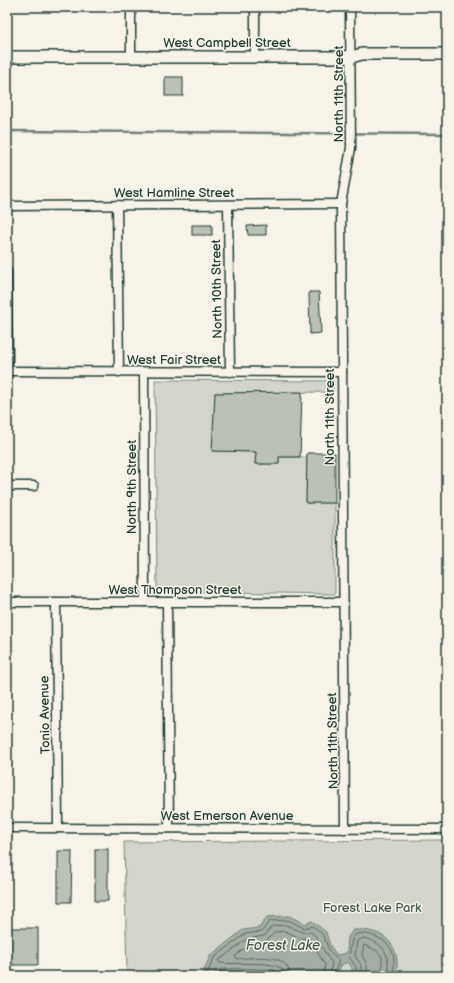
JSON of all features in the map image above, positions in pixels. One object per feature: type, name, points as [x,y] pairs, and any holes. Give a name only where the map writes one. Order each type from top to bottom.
[{"type":"street","points":[[131,7],[131,57]]},
{"type":"street","points":[[255,7],[255,57]]},
{"type":"street","name":"North 11th Street","points":[[345,829],[341,204],[351,148],[350,7]]},
{"type":"street","name":"West Campbell Street","points":[[7,57],[351,57],[362,54],[447,54]]},
{"type":"street","name":"West Hamline Street","points":[[7,206],[341,204]]},
{"type":"street","points":[[117,205],[119,372]]},
{"type":"street","name":"North 10th Street","points":[[228,205],[230,372]]},
{"type":"street","points":[[7,271],[8,371]]},
{"type":"street","name":"West Fair Street","points":[[8,371],[342,372]]},
{"type":"street","name":"North 9th Street","points":[[144,372],[145,602]]},
{"type":"street","points":[[7,486],[34,486]]},
{"type":"street","name":"West Thompson Street","points":[[7,602],[343,602]]},
{"type":"street","name":"Tonio Avenue","points":[[56,602],[58,828]]},
{"type":"street","points":[[167,602],[169,828]]},
{"type":"street","name":"West Emerson Avenue","points":[[7,828],[447,829]]},
{"type":"green space","points":[[155,380],[333,381],[333,392],[215,393],[213,451],[256,452],[255,464],[279,464],[279,457],[307,457],[306,503],[335,503],[335,594],[157,591]]},
{"type":"green space","name":"Forest Lake Park","points":[[447,840],[447,976],[127,976],[124,842]]},
{"type":"water","name":"Forest Lake","points":[[289,916],[305,924],[312,921],[326,932],[330,946],[337,955],[347,953],[348,937],[353,930],[374,932],[382,936],[393,947],[396,955],[396,976],[352,976],[352,968],[348,962],[341,965],[337,976],[283,976],[255,972],[236,974],[219,972],[217,976],[202,976],[210,956],[243,930],[259,928],[267,917]]},
{"type":"building","points":[[165,77],[183,77],[183,96],[165,96]]},
{"type":"building","points":[[192,225],[212,225],[212,235],[192,235]]},
{"type":"building","points":[[266,225],[266,235],[248,235],[247,226]]},
{"type":"building","points":[[309,292],[319,292],[321,333],[310,334]]},
{"type":"building","points":[[302,392],[300,457],[279,457],[279,464],[255,464],[256,452],[212,451],[215,393]]},
{"type":"building","points":[[307,453],[335,453],[335,503],[306,503]]},
{"type":"building","points":[[95,849],[108,849],[108,901],[95,901]]},
{"type":"building","points":[[58,851],[72,851],[71,902],[58,902]]},
{"type":"building","points":[[8,928],[38,928],[38,965],[8,965]]},
{"type":"waterway","points":[[7,131],[447,134]]}]
